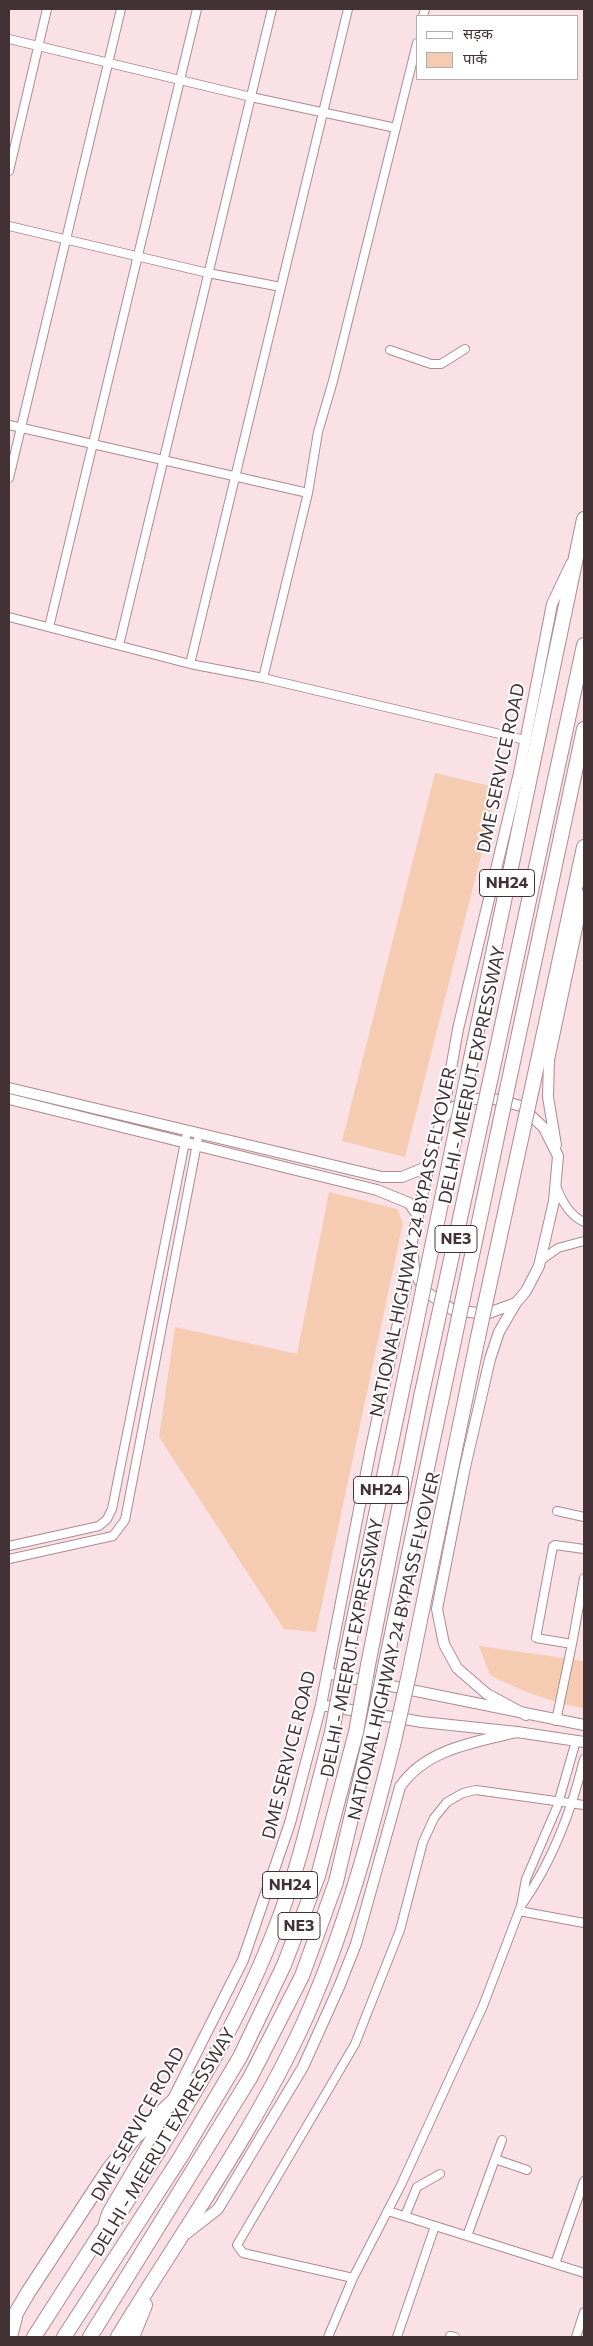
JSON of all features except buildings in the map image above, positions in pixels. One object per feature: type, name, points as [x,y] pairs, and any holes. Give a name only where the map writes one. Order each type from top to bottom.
[{"type":"highway","name":"NH24","points":[[580,544],[584,519]]},
{"type":"highway","name":"NATIONAL HIGHWAY 24 BYPASS FLYOVER","points":[[219,2052],[230,2032],[278,1922],[332,1732],[390,1445],[580,544]]},
{"type":"highway","name":"DELHI - MEERUT EXPRESSWAY","points":[[64,2337],[180,2158],[240,2057],[284,1965],[318,1876],[356,1732],[421,1397],[584,645]]},
{"type":"highway","name":"DELHI - MEERUT EXPRESSWAY","points":[[90,2337],[250,2078],[302,1976],[336,1882],[371,1734],[584,729]]},
{"type":"highway","name":"NATIONAL HIGHWAY 24 BYPASS FLYOVER","points":[[154,2278],[262,2104],[304,2022],[338,1942],[366,1854],[426,1600],[516,1156],[537,1068],[584,847]]},
{"type":"highway","points":[[10,2337],[16,2314],[72,2222],[109,2169],[134,2138],[193,2083],[219,2052]]},
{"type":"highway","points":[[34,2337],[102,2231],[116,2219],[219,2052]]},
{"type":"highway","points":[[118,2337],[154,2278]]},
{"type":"highway","points":[[132,2337],[154,2278]]},
{"type":"main road","name":"DME SERVICE ROAD","points":[[102,2231],[107,2213],[170,2106],[243,1960],[290,1823],[321,1706],[326,1673],[413,1254],[412,1240],[442,1120],[458,1029],[525,740],[552,604],[580,544]]},
{"type":"main road","points":[[526,1714],[487,1694],[457,1668],[444,1644],[437,1609],[465,1467],[490,1359],[499,1332],[516,1303],[526,1291],[540,1261],[554,1201],[558,1156],[548,1097],[549,1060],[584,895]]},
{"type":"main road","points":[[9,1088],[382,1177],[402,1177],[429,1166]]},
{"type":"main road","points":[[9,1099],[384,1192],[409,1203],[418,1216]]},
{"type":"main road","points":[[442,1120],[452,1108],[471,1099],[494,1099],[521,1106],[544,1128],[558,1156]]},
{"type":"main road","points":[[413,1254],[414,1271],[425,1291],[453,1310],[486,1314],[516,1303]]},
{"type":"main road","points":[[326,1673],[417,1690],[556,1721],[584,1725]]},
{"type":"main road","points":[[321,1706],[422,1722],[517,1732],[580,1742]]},
{"type":"main road","points":[[177,2241],[218,2209],[303,2067],[356,1944],[400,1786],[409,1773],[427,1761],[458,1746],[517,1732]]},
{"type":"street","points":[[9,171],[47,9]]},
{"type":"street","points":[[9,478],[121,9]]},
{"type":"street","points":[[49,627],[196,9]]},
{"type":"street","points":[[119,646],[272,9]]},
{"type":"street","points":[[190,664],[348,9]]},
{"type":"street","points":[[9,39],[251,97],[396,128]]},
{"type":"street","points":[[263,678],[308,493],[318,432],[335,376],[416,47]]},
{"type":"street","points":[[9,226],[208,274],[281,287]]},
{"type":"street","points":[[390,350],[431,364],[441,364],[465,349]]},
{"type":"street","points":[[9,425],[308,493]]},
{"type":"street","points":[[9,617],[190,664],[263,678],[525,740]]},
{"type":"street","points":[[9,1546],[99,1526],[107,1519],[112,1509],[187,1130]]},
{"type":"street","points":[[9,1560],[113,1536],[125,1520],[199,1133]]},
{"type":"street","points":[[555,1184],[562,1202],[570,1212],[584,1222]]},
{"type":"street","points":[[540,1261],[558,1248],[584,1241]]},
{"type":"street","points":[[558,1511],[584,1517]]},
{"type":"street","points":[[572,1644],[538,1639],[535,1636],[552,1546],[584,1550]]},
{"type":"street","points":[[556,1721],[584,1578]]},
{"type":"street","points":[[328,2337],[353,2278],[388,2211],[483,2006],[520,1908],[526,1880],[580,1742]]},
{"type":"street","points":[[520,1908],[537,1882],[573,1803],[584,1759]]},
{"type":"street","points":[[353,2278],[242,2253],[237,2245],[355,2044],[400,1930],[423,1842],[434,1818],[447,1802],[462,1793],[476,1790],[584,1805]]},
{"type":"street","points":[[520,1908],[584,1923]]},
{"type":"street","points":[[467,2236],[502,2140]]},
{"type":"street","points":[[495,2159],[527,2170]]},
{"type":"street","points":[[405,2216],[417,2187],[440,2174]]},
{"type":"street","points":[[555,2264],[584,2181]]},
{"type":"street","points":[[388,2211],[584,2273]]},
{"type":"street","points":[[397,2337],[436,2226]]},
{"type":"street","points":[[576,2337],[584,2312]]},
{"type":"green space","points":[[435,773],[498,788],[405,1157],[342,1141]]},
{"type":"green space","points":[[329,1192],[397,1209],[403,1223],[316,1632],[284,1629],[159,1437],[175,1327],[297,1354]]},
{"type":"green space","points":[[479,1646],[584,1661],[584,1708],[536,1695],[490,1675]]}]
